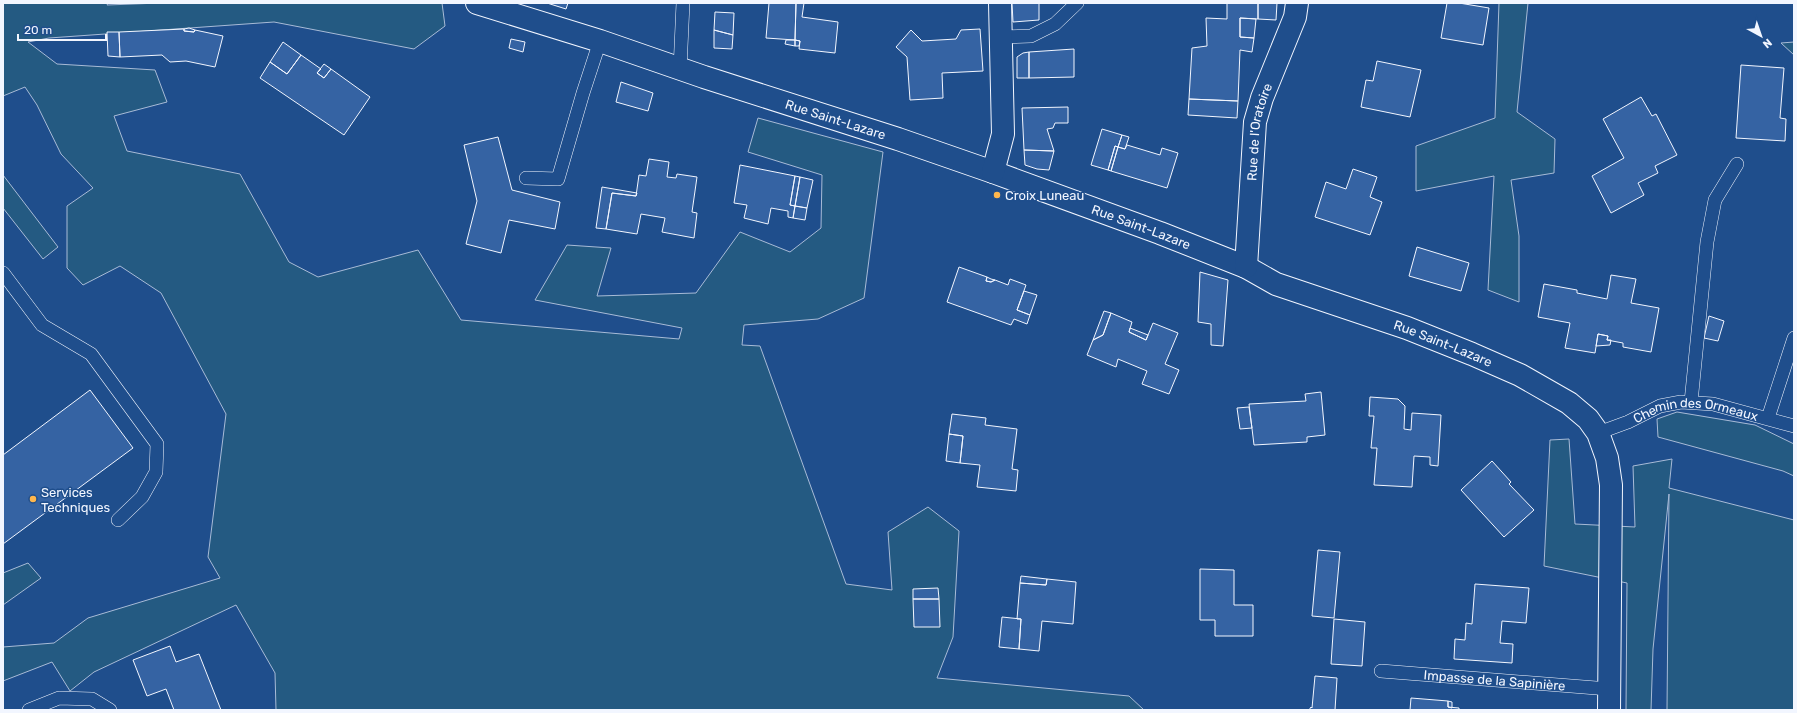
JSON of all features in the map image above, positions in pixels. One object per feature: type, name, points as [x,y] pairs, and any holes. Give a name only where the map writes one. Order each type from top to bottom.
[{"type":"street","name":"Rue Saint-Lazare","points":[[477,3],[600,41],[680,69],[898,139],[1160,233],[1246,267],[1276,284],[1407,328],[1520,375],[1569,403],[1588,420],[1598,433],[1607,458],[1611,485],[1609,710]]},
{"type":"street","points":[[993,172],[1003,134],[1000,3]]},
{"type":"street","name":"Rue de l'Oratoire","points":[[1246,267],[1255,122],[1262,98],[1295,17],[1297,3]]},
{"type":"lane","points":[[680,69],[683,3]]},
{"type":"lane","points":[[1001,37],[1031,36],[1055,24],[1077,3]]},
{"type":"lane","points":[[526,178],[558,179],[600,41]]},
{"type":"lane","points":[[1691,402],[1707,242],[1715,200],[1737,164]]},
{"type":"lane","points":[[3,273],[42,325],[91,354],[157,444],[156,472],[142,497],[118,520]]},
{"type":"lane","points":[[1768,418],[1794,338]]},
{"type":"lane","name":"Chemin des Ormeaux","points":[[1598,433],[1628,422],[1660,406],[1691,402],[1713,404],[1794,426]]},
{"type":"lane","name":"Impasse de la Sapinière","points":[[1381,671],[1609,689]]},
{"type":"lane","points":[[30,710],[59,698],[92,699],[110,710]]},
{"type":"shaded area","points":[[3,3],[108,3],[107,5],[160,3],[442,3],[445,26],[414,49],[274,22],[49,38],[28,42],[57,64],[155,70],[167,102],[114,116],[127,151],[240,174],[289,262],[318,277],[418,250],[461,320],[679,339],[682,328],[535,300],[567,245],[611,248],[597,296],[696,293],[740,232],[790,252],[821,228],[822,175],[748,152],[758,118],[883,152],[864,298],[818,319],[744,325],[742,345],[760,346],[846,584],[892,590],[888,532],[928,507],[959,531],[953,637],[937,678],[1129,696],[1144,710],[276,710],[275,673],[236,605],[94,672],[70,691],[52,662],[3,681],[3,647],[54,643],[88,618],[220,578],[208,557],[226,414],[161,293],[120,266],[83,285],[67,268],[67,206],[93,188],[61,154],[37,105],[25,87],[3,96]]},
{"type":"shaded area","points":[[1499,3],[1528,3],[1517,112],[1555,139],[1554,173],[1511,180],[1519,236],[1519,302],[1488,290],[1494,176],[1416,191],[1416,146],[1495,118]]},
{"type":"shaded area","points":[[1794,42],[1794,55],[1781,43]]},
{"type":"shaded area","points":[[3,175],[58,247],[43,259],[3,208]]},
{"type":"shaded area","points":[[1677,412],[1755,425],[1794,444],[1794,476],[1783,471],[1658,437],[1657,419]]},
{"type":"shaded area","points":[[1569,439],[1575,524],[1635,527],[1633,466],[1672,459],[1669,488],[1794,520],[1794,710],[1667,710],[1669,494],[1653,649],[1651,710],[1626,710],[1627,583],[1544,566],[1550,440]]},
{"type":"shaded area","points":[[28,563],[41,578],[3,605],[3,573]]},
{"type":"building","points":[[547,3],[568,3],[566,9]]},
{"type":"building","points":[[769,3],[796,3],[795,40],[766,38]]},
{"type":"building","points":[[796,3],[804,3],[802,17],[838,22],[835,53],[799,49],[800,41],[795,40]]},
{"type":"building","points":[[1012,3],[1039,3],[1039,20],[1013,22]]},
{"type":"building","points":[[1227,3],[1258,3],[1258,19],[1240,18],[1240,37],[1254,38],[1252,52],[1240,50],[1238,101],[1189,99],[1192,48],[1207,46],[1206,18],[1227,19]]},
{"type":"building","points":[[1258,3],[1277,3],[1276,20],[1258,19]]},
{"type":"building","points":[[1447,3],[1459,3],[1489,8],[1483,45],[1441,38]]},
{"type":"building","points":[[715,12],[734,13],[733,35],[714,30]]},
{"type":"building","points":[[1240,18],[1256,19],[1254,38],[1240,37]]},
{"type":"building","points":[[189,28],[195,30],[194,32],[184,31],[184,29]]},
{"type":"building","points":[[184,29],[184,31],[194,32],[195,30],[223,36],[215,67],[186,61],[170,62],[162,55],[120,57],[119,32]]},
{"type":"building","points":[[980,29],[983,71],[942,73],[943,98],[910,100],[907,57],[896,47],[911,30],[922,41],[956,39],[961,30]]},
{"type":"building","points":[[714,30],[733,35],[732,49],[714,48]]},
{"type":"building","points":[[107,32],[119,32],[120,57],[108,56]]},
{"type":"building","points":[[511,39],[525,42],[523,52],[509,48]]},
{"type":"building","points":[[786,40],[795,40],[795,46],[785,44]]},
{"type":"building","points":[[795,40],[800,41],[799,46],[795,46]]},
{"type":"building","points":[[283,42],[301,55],[287,74],[270,62]]},
{"type":"building","points":[[1074,49],[1074,77],[1029,78],[1029,52]]},
{"type":"building","points":[[1029,52],[1029,78],[1017,78],[1017,57],[1023,53]]},
{"type":"building","points":[[301,55],[321,69],[317,73],[324,78],[331,69],[370,97],[344,135],[260,78],[270,62],[287,74]]},
{"type":"building","points":[[1377,61],[1421,70],[1410,117],[1361,107],[1366,80],[1373,81]]},
{"type":"building","points":[[324,64],[331,69],[324,78],[317,73]]},
{"type":"building","points":[[1741,65],[1784,68],[1780,118],[1786,119],[1785,141],[1736,138]]},
{"type":"building","points":[[621,82],[653,93],[648,111],[616,102]]},
{"type":"building","points":[[1641,97],[1652,116],[1656,114],[1677,155],[1655,166],[1658,173],[1638,183],[1644,195],[1611,213],[1592,176],[1624,158],[1603,119]]},
{"type":"building","points":[[1189,99],[1238,101],[1237,118],[1188,115]]},
{"type":"building","points":[[1068,107],[1068,123],[1055,123],[1053,128],[1047,129],[1054,151],[1024,150],[1022,108]]},
{"type":"building","points":[[1102,129],[1122,135],[1118,147],[1115,146],[1108,170],[1091,165]]},
{"type":"building","points":[[1122,135],[1129,137],[1125,149],[1118,147]]},
{"type":"building","points":[[498,137],[512,190],[560,202],[555,229],[509,220],[501,253],[466,244],[477,201],[464,145]]},
{"type":"building","points":[[1127,145],[1160,155],[1162,148],[1178,153],[1167,188],[1111,171],[1118,147],[1125,149]]},
{"type":"building","points":[[1115,146],[1118,147],[1111,171],[1108,170]]},
{"type":"building","points":[[1024,150],[1054,151],[1049,170],[1037,169],[1025,165]]},
{"type":"building","points":[[649,159],[669,162],[667,177],[676,178],[677,174],[697,177],[692,212],[697,213],[694,238],[662,232],[665,218],[641,214],[637,234],[606,229],[612,193],[636,196],[639,175],[646,176]]},
{"type":"building","points":[[740,165],[795,176],[790,205],[795,206],[793,218],[788,217],[788,211],[771,208],[768,224],[744,218],[747,205],[734,203]]},
{"type":"building","points":[[1353,169],[1377,177],[1370,197],[1382,202],[1370,235],[1315,217],[1326,182],[1346,189]]},
{"type":"building","points":[[795,176],[800,177],[795,206],[790,205]]},
{"type":"building","points":[[800,177],[813,180],[807,208],[795,206]]},
{"type":"building","points":[[602,187],[637,193],[636,196],[612,193],[606,229],[596,228]]},
{"type":"building","points":[[795,206],[807,208],[805,220],[793,218]]},
{"type":"building","points":[[1417,247],[1469,263],[1461,291],[1409,276]]},
{"type":"building","points":[[959,267],[987,277],[986,281],[991,282],[995,280],[1008,285],[1010,279],[1026,285],[1017,310],[1030,315],[1027,324],[1014,319],[1011,325],[947,302]]},
{"type":"building","points":[[1200,272],[1228,280],[1223,346],[1211,345],[1211,324],[1198,322]]},
{"type":"building","points":[[1611,275],[1636,279],[1631,303],[1659,308],[1651,352],[1623,347],[1623,343],[1607,340],[1608,336],[1598,334],[1595,353],[1565,348],[1570,323],[1538,317],[1544,284],[1577,290],[1577,293],[1607,299]]},
{"type":"building","points":[[987,277],[995,280],[991,282],[986,281]]},
{"type":"building","points":[[1024,291],[1037,295],[1030,315],[1017,310]]},
{"type":"building","points":[[1104,311],[1111,313],[1103,335],[1093,340]]},
{"type":"building","points":[[1111,313],[1132,322],[1129,332],[1146,340],[1153,323],[1178,333],[1165,364],[1179,370],[1169,394],[1142,384],[1147,371],[1118,359],[1116,367],[1087,355],[1093,340],[1103,335]]},
{"type":"building","points":[[1709,316],[1724,321],[1718,341],[1704,338]]},
{"type":"building","points":[[1130,328],[1148,335],[1146,340],[1129,332]]},
{"type":"building","points":[[1598,334],[1608,336],[1607,340],[1611,340],[1610,345],[1596,346]]},
{"type":"building","name":"Services Techniques","points":[[90,390],[133,448],[3,544],[3,455]]},
{"type":"building","points":[[1321,392],[1325,435],[1307,437],[1307,442],[1254,445],[1249,404],[1306,401],[1305,394]]},
{"type":"building","points":[[1370,397],[1398,399],[1405,406],[1404,429],[1411,430],[1412,413],[1441,415],[1438,466],[1430,465],[1430,457],[1414,456],[1412,487],[1374,485],[1377,448],[1371,448],[1374,416],[1369,416]]},
{"type":"building","points":[[1249,407],[1252,428],[1240,429],[1237,408]]},
{"type":"building","points":[[952,414],[986,418],[985,425],[1017,429],[1012,469],[1018,470],[1016,491],[977,487],[980,465],[960,463],[963,436],[949,434]]},
{"type":"building","points":[[949,434],[963,436],[960,463],[946,461]]},
{"type":"building","points":[[1492,461],[1511,482],[1509,484],[1534,510],[1504,537],[1461,490]]},
{"type":"building","points":[[1318,550],[1340,552],[1334,618],[1312,616]]},
{"type":"building","points":[[1200,569],[1234,570],[1234,605],[1253,605],[1253,636],[1215,636],[1215,620],[1200,620]]},
{"type":"building","points":[[1021,576],[1047,579],[1046,585],[1020,583]]},
{"type":"building","points":[[1047,579],[1076,582],[1073,624],[1042,621],[1039,651],[1019,649],[1021,619],[1017,619],[1020,583],[1046,585]]},
{"type":"building","points":[[1475,584],[1529,588],[1526,623],[1502,621],[1500,643],[1513,644],[1512,663],[1454,659],[1455,639],[1465,640],[1466,623],[1472,624]]},
{"type":"building","points":[[938,588],[939,599],[913,599],[913,589]]},
{"type":"building","points":[[913,599],[939,599],[940,627],[914,627]]},
{"type":"building","points":[[1002,617],[1021,619],[1019,649],[999,647]]},
{"type":"building","points":[[1334,619],[1365,622],[1362,666],[1331,664]]},
{"type":"building","points":[[170,646],[176,662],[199,654],[221,710],[174,710],[166,689],[147,696],[133,660]]},
{"type":"building","points":[[1315,676],[1337,678],[1335,710],[1309,710],[1311,707],[1312,708]]},
{"type":"building","points":[[1411,698],[1448,701],[1448,707],[1459,708],[1459,710],[1410,710]]},
{"type":"building","points":[[1448,701],[1452,702],[1452,708],[1448,707]]},
{"type":"place","name":"Croix Luneau","points":[[997,195]]},
{"type":"place","name":"Services Techniques","points":[[33,499]]}]
